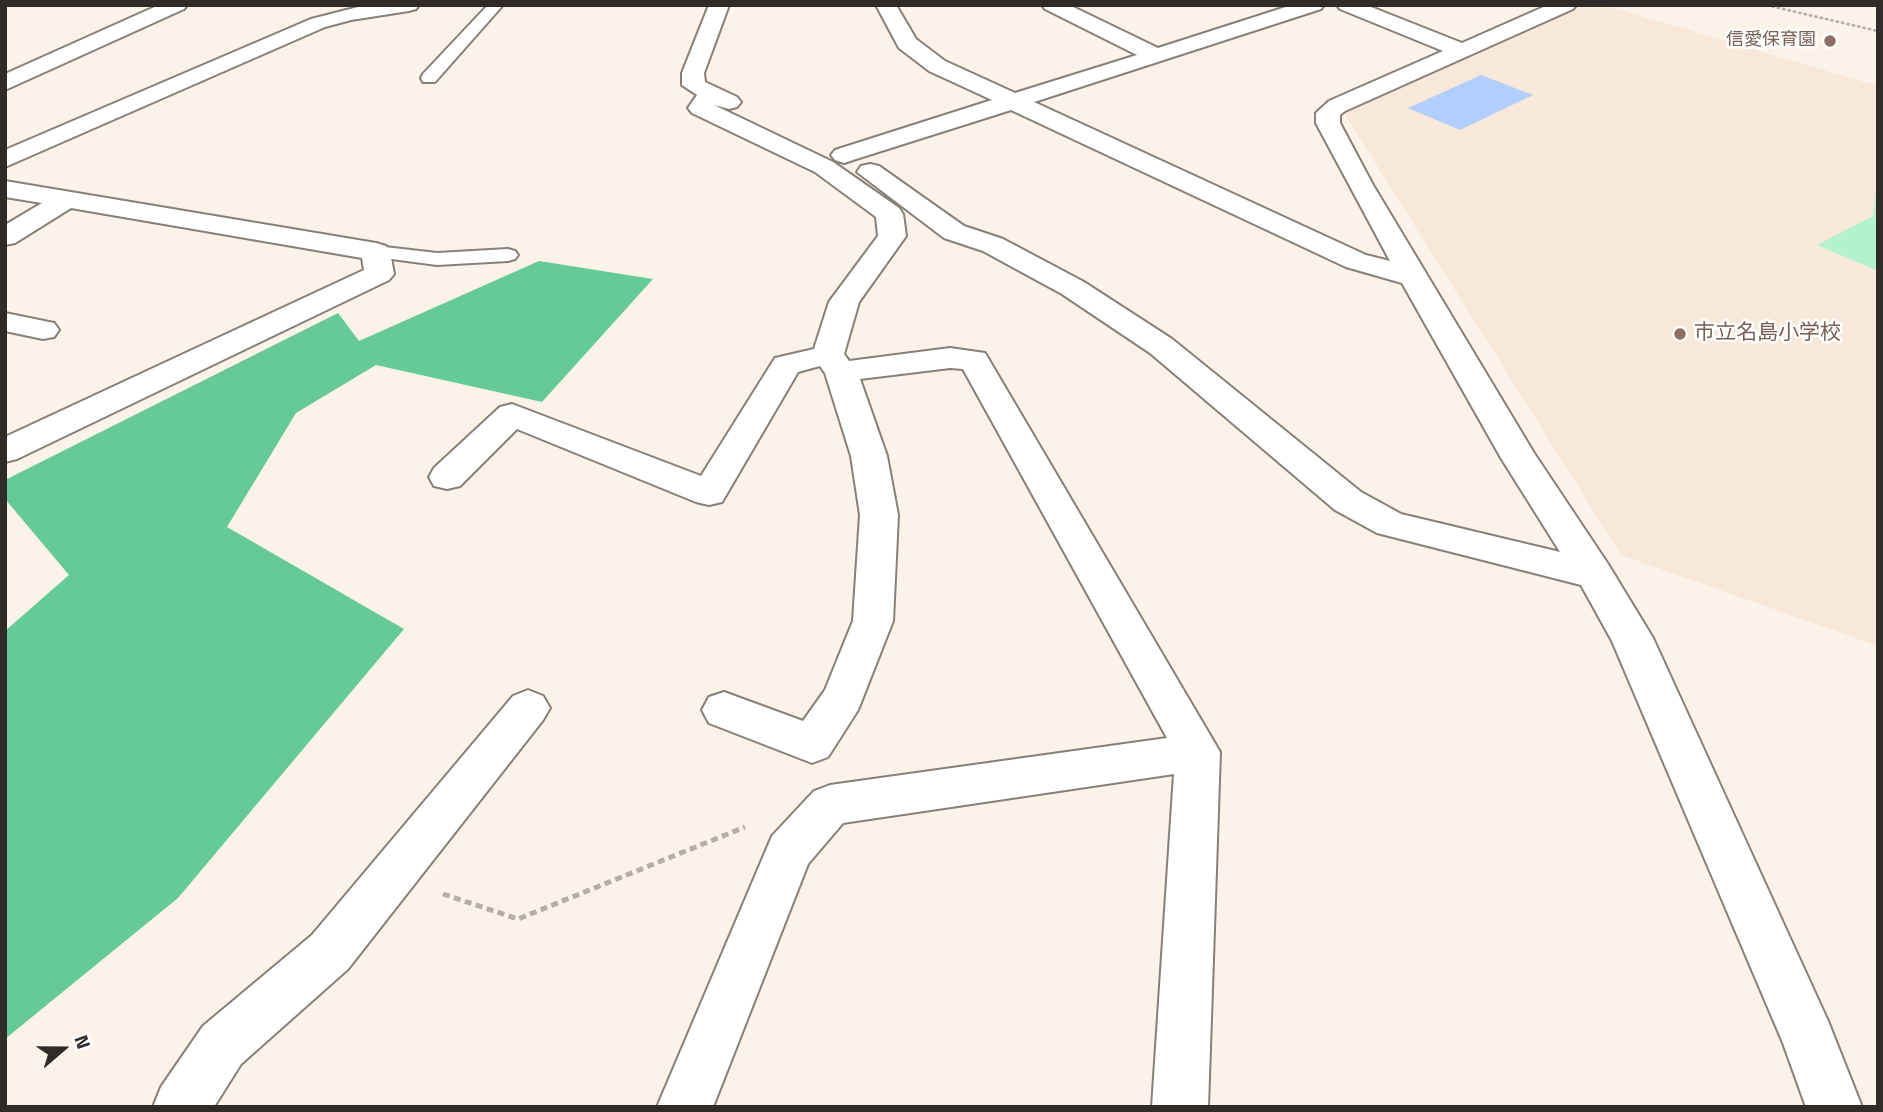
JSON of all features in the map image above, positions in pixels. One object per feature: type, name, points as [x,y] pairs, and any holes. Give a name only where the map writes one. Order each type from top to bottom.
[{"type":"street","points":[[5,83],[177,5]]},
{"type":"street","points":[[5,159],[318,23],[349,14],[409,5]]},
{"type":"street","points":[[719,5],[693,73],[694,85],[844,155],[954,232],[993,245],[1073,288],[1161,346],[1348,501],[1380,519],[1390,524],[1594,574]]},
{"type":"street","points":[[886,5],[906,43],[937,66],[1356,261],[1415,277]]},
{"type":"street","points":[[1052,5],[1156,56]]},
{"type":"street","points":[[844,155],[1314,5]]},
{"type":"street","points":[[1347,5],[1460,50]]},
{"type":"street","points":[[1566,5],[1337,106],[1328,113],[1328,123],[1360,185],[1518,458],[1594,574],[1632,638],[1809,1040],[1834,1107]]},
{"type":"street","points":[[710,93],[700,108],[824,167],[889,214],[892,236],[845,302],[835,364],[869,456],[878,514],[873,621],[843,698],[812,744],[724,710]]},
{"type":"street","points":[[5,189],[376,252],[379,274],[5,451]]},
{"type":"street","points":[[5,237],[66,200]]},
{"type":"street","points":[[5,322],[43,330]]},
{"type":"street","points":[[447,477],[512,415],[709,493],[786,365],[950,358],[974,360],[1198,752],[1180,1107]]},
{"type":"street","points":[[181,1107],[222,1045],[330,953],[528,708]]},
{"type":"street","points":[[685,1107],[789,850],[830,805],[1198,752]]},
{"type":"lane","points":[[429,78],[496,5]]},
{"type":"lane","points":[[376,252],[438,258],[508,255]]},
{"type":"path","points":[[1766,5],[1878,32]]},
{"type":"path","points":[[391,878],[518,919],[750,825]]},
{"type":"shaded area","name":"市立名島小学校","points":[[1585,5],[1604,5],[1878,86],[1878,646],[1621,555],[1344,113]]},
{"type":"green space","points":[[1878,175],[1878,271],[1817,245],[1873,216]]},
{"type":"green space","points":[[539,261],[653,279],[542,402],[376,365],[296,413],[227,527],[404,629],[178,898],[5,1039],[5,631],[69,575],[5,499],[5,480],[338,313],[359,341]]},
{"type":"water","points":[[1481,75],[1533,95],[1460,130],[1408,108]]},
{"type":"place","name":"信愛保育園","points":[[1830,41]]},
{"type":"place","name":"市立名島小学校","points":[[1680,334]]}]
